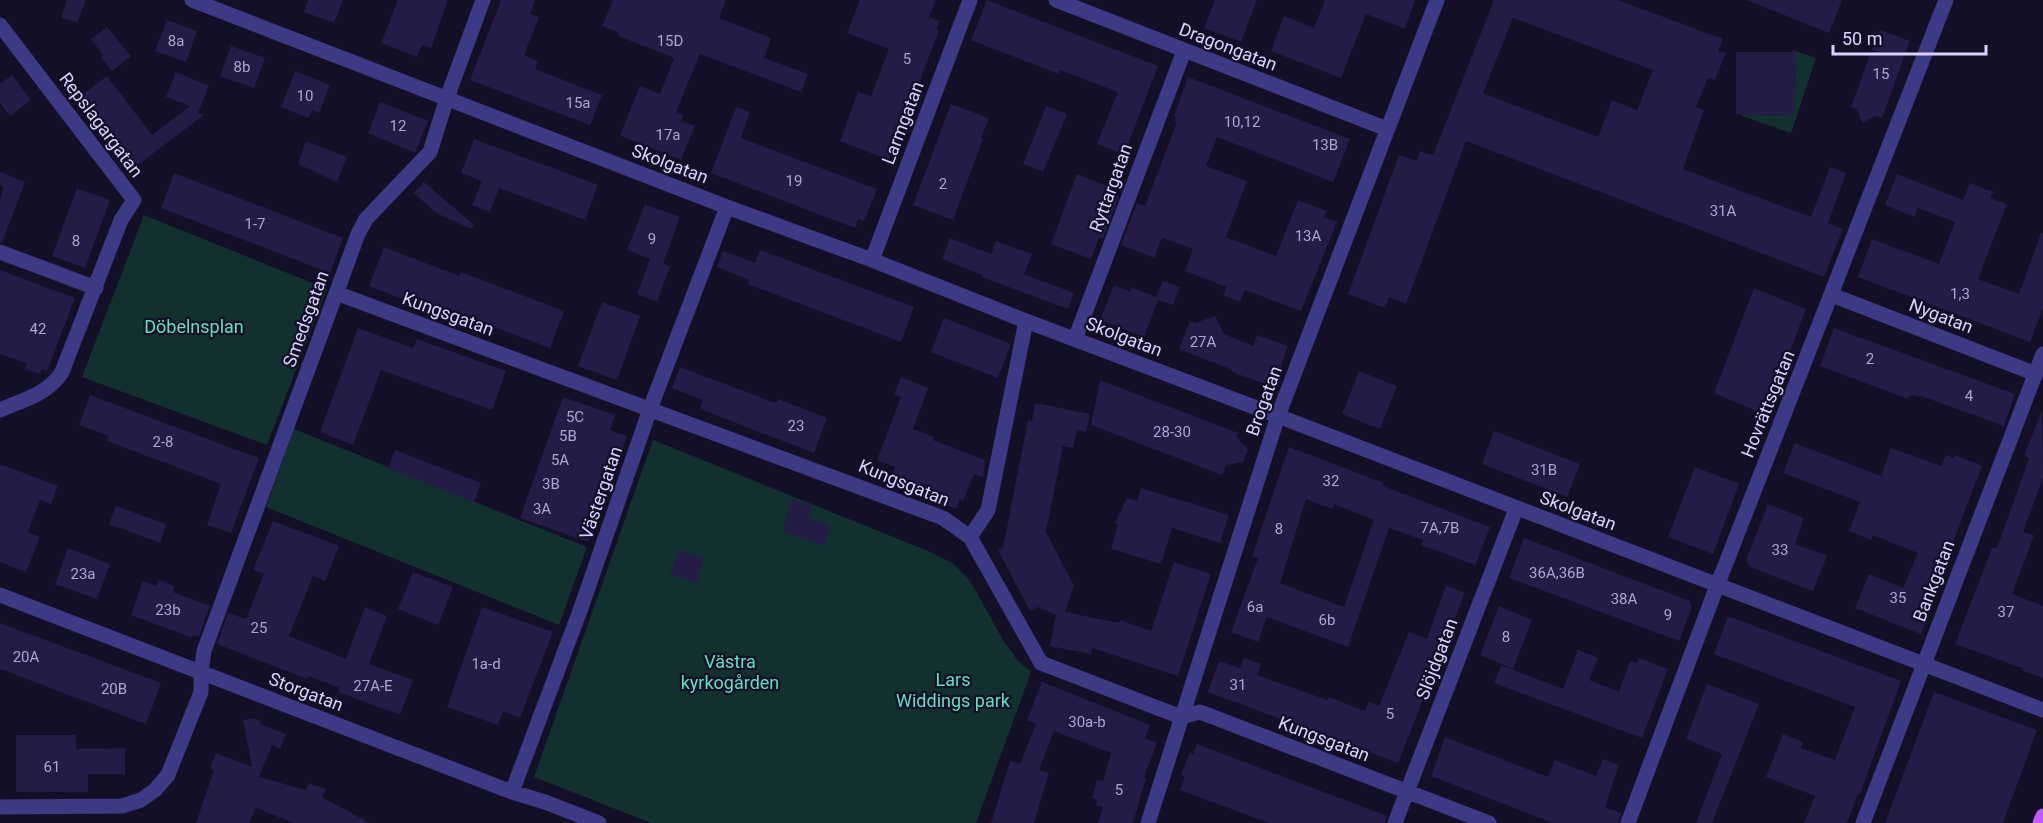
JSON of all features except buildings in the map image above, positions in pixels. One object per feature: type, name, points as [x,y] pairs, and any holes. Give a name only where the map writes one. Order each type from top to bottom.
[{"type":"main road","points":[[2040,823],[2043,816]]},
{"type":"street","name":"Skolgatan","points":[[192,0],[2043,710]]},
{"type":"street","name":"Smedsgatan","points":[[0,807],[122,806],[141,800],[155,790],[168,775],[201,692],[204,651],[336,292],[366,219],[430,152],[483,0]]},
{"type":"street","name":"Larmgatan","points":[[872,260],[970,0]]},
{"type":"street","name":"Dragongatan","points":[[1056,0],[1387,129]]},
{"type":"street","name":"Brogatan","points":[[1149,823],[1278,416],[1437,0]]},
{"type":"street","name":"Hovrättsgatan","points":[[1628,823],[1717,586],[1946,0]]},
{"type":"street","name":"Repslagargatan","points":[[0,25],[134,200],[121,220],[96,288]]},
{"type":"street","name":"Ryttargatan","points":[[1075,339],[1184,51]]},
{"type":"street","name":"Västergatan","points":[[512,792],[581,608],[650,409],[727,207]]},
{"type":"street","points":[[0,252],[96,288],[56,382],[45,390],[0,410]]},
{"type":"street","name":"Kungsgatan","points":[[336,292],[943,518],[970,537],[1041,663],[1181,717],[1200,712],[1489,823]]},
{"type":"street","name":"Nygatan","points":[[1832,295],[2036,374]]},
{"type":"street","points":[[970,537],[988,510],[1026,321]]},
{"type":"street","name":"Bankgatan","points":[[1863,823],[2043,354]]},
{"type":"street","name":"Slöjdgatan","points":[[1395,823],[1516,509]]},
{"type":"street","name":"Storgatan","points":[[0,595],[512,792],[599,823]]},
{"type":"green space","points":[[1793,50],[1816,58],[1791,133],[1742,116],[1742,114],[1794,115],[1795,53],[1792,52]]},
{"type":"green space","name":"Döbelnsplan","points":[[144,215],[327,289],[267,445],[82,377]]},
{"type":"green space","points":[[294,429],[587,547],[559,625],[266,507]]},
{"type":"green space","name":"Västra kyrkogården","points":[[653,440],[928,551],[952,563],[971,582],[1003,640],[1018,661],[1031,672],[976,823],[651,823],[534,777]]},
{"type":"park label","name":"Lars Widdings park","points":[[953,690]]}]
